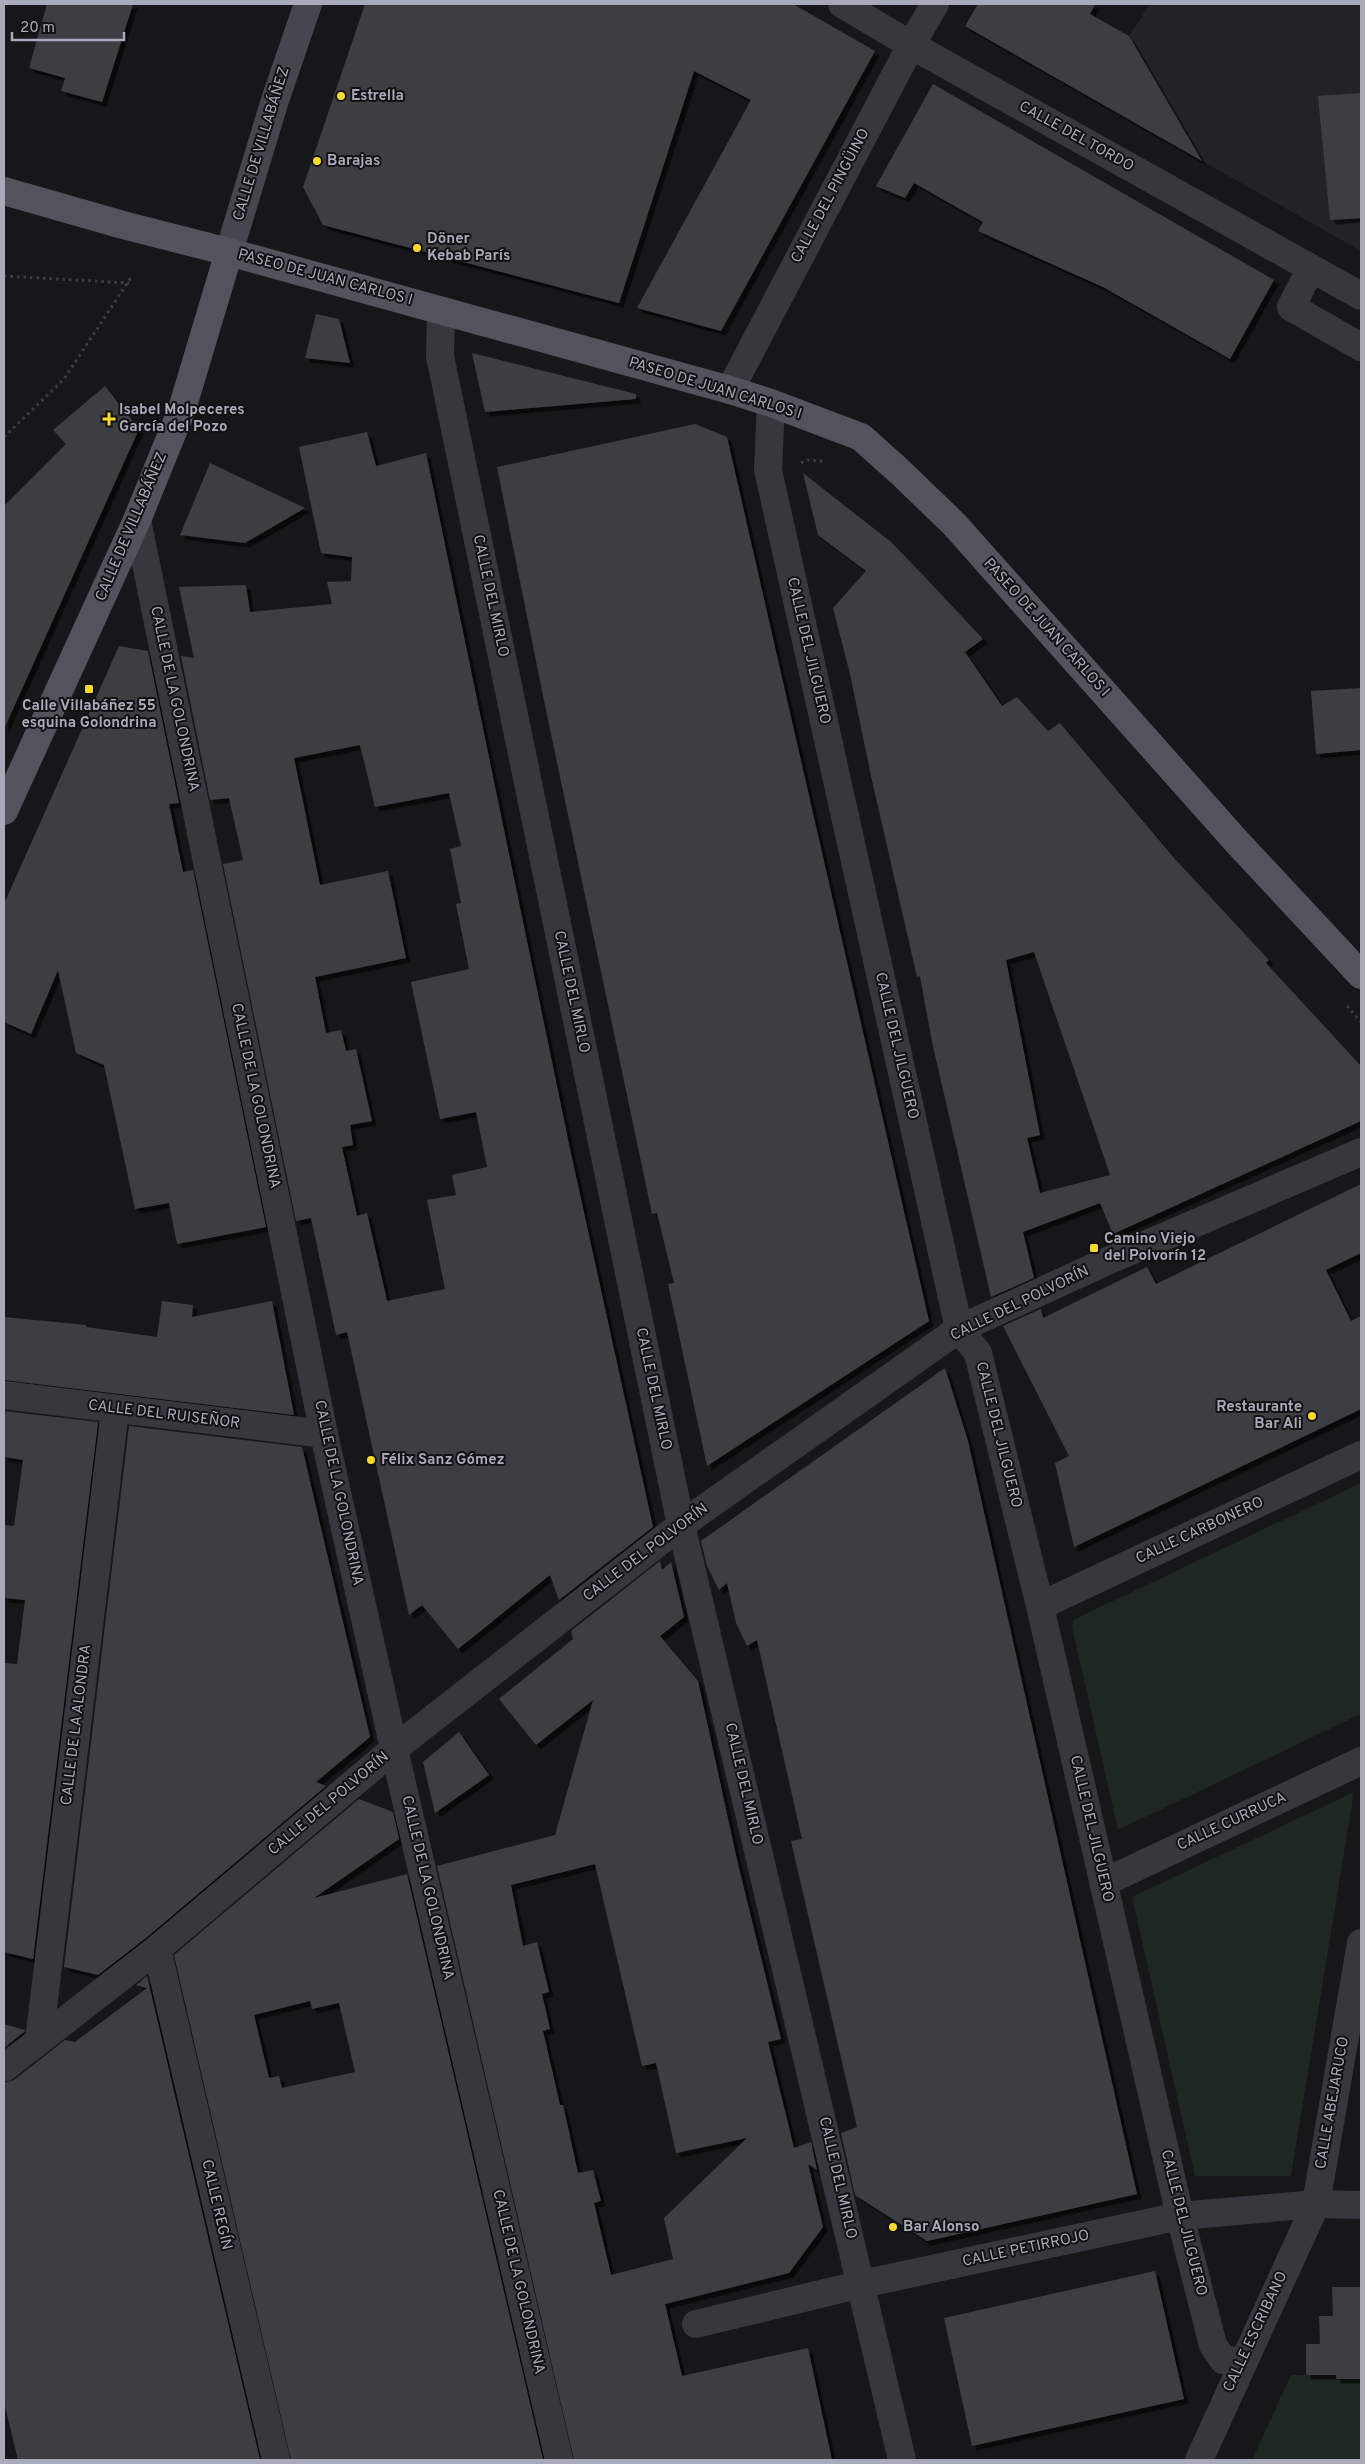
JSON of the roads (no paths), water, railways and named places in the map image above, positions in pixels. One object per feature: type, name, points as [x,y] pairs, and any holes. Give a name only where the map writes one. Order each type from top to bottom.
[{"type":"main road","name":"CALLE DE VILLABÁÑEZ","points":[[4,811],[137,520],[182,409],[274,100],[308,4]]},
{"type":"main road","name":"PASEO DE JUAN CARLOS I","points":[[4,191],[730,390],[771,403],[861,438],[947,518],[1236,842],[1361,975]]},
{"type":"street","name":"CALLE DEL TORDO","points":[[842,4],[911,45],[1361,296]]},
{"type":"street","name":"CALLE DEL PINGÜINO","points":[[730,390],[911,45],[935,4]]},
{"type":"street","points":[[1311,268],[1291,307],[1361,347]]},
{"type":"street","name":"CALLE DEL MIRLO","points":[[441,310],[440,356],[680,1525],[862,2284],[902,2460]]},
{"type":"street","name":"CALLE DEL JILGUERO","points":[[771,403],[768,470],[959,1330],[978,1353],[1040,1606],[1180,2216],[1213,2345],[1223,2360],[1242,2361]]},
{"type":"street","name":"CALLE DE LA GOLONDRINA","points":[[137,520],[324,1434],[394,1749],[559,2460]]},
{"type":"street","name":"CALLE DEL POLVORÍN","points":[[4,2068],[157,1949],[394,1749],[680,1525],[959,1330],[1105,1262],[1361,1152]]},
{"type":"street","name":"CALLE DEL RUISEÑOR","points":[[4,1395],[324,1434]]},
{"type":"street","name":"CALLE DE LA ALONDRA","points":[[39,2041],[115,1410]]},
{"type":"street","name":"CALLE CARBONERO","points":[[1040,1606],[1361,1455]]},
{"type":"street","name":"CALLE CURRUCA","points":[[1104,1883],[1361,1761]]},
{"type":"street","name":"CALLE ABEJARUCO","points":[[1316,2204],[1361,1943]]},
{"type":"street","name":"CALLE REGÍN","points":[[157,1949],[276,2460]]},
{"type":"street","name":"CALLE PETIRROJO","points":[[696,2324],[862,2284],[1180,2216],[1316,2204],[1361,2205]]},
{"type":"street","name":"CALLE ESCRIBANO","points":[[1199,2460],[1242,2361],[1316,2204]]},
{"type":"place","name":"Estrella","points":[[341,96]]},
{"type":"place","name":"Barajas","points":[[317,161]]},
{"type":"place","name":"Döner Kebab París","points":[[417,248]]},
{"type":"place","name":"Isabel Molpeceres García del Pozo","points":[[109,419]]},
{"type":"place","name":"Calle Villabáñez 55 esquina Golondrina","points":[[89,689]]},
{"type":"place","name":"Camino Viejo del Polvorín 12","points":[[1094,1248]]},
{"type":"place","name":"Restaurante Bar Ali","points":[[1312,1416]]},
{"type":"place","name":"Félix Sanz Gómez","points":[[371,1460]]},
{"type":"place","name":"Bar Alonso","points":[[893,2227]]}]
